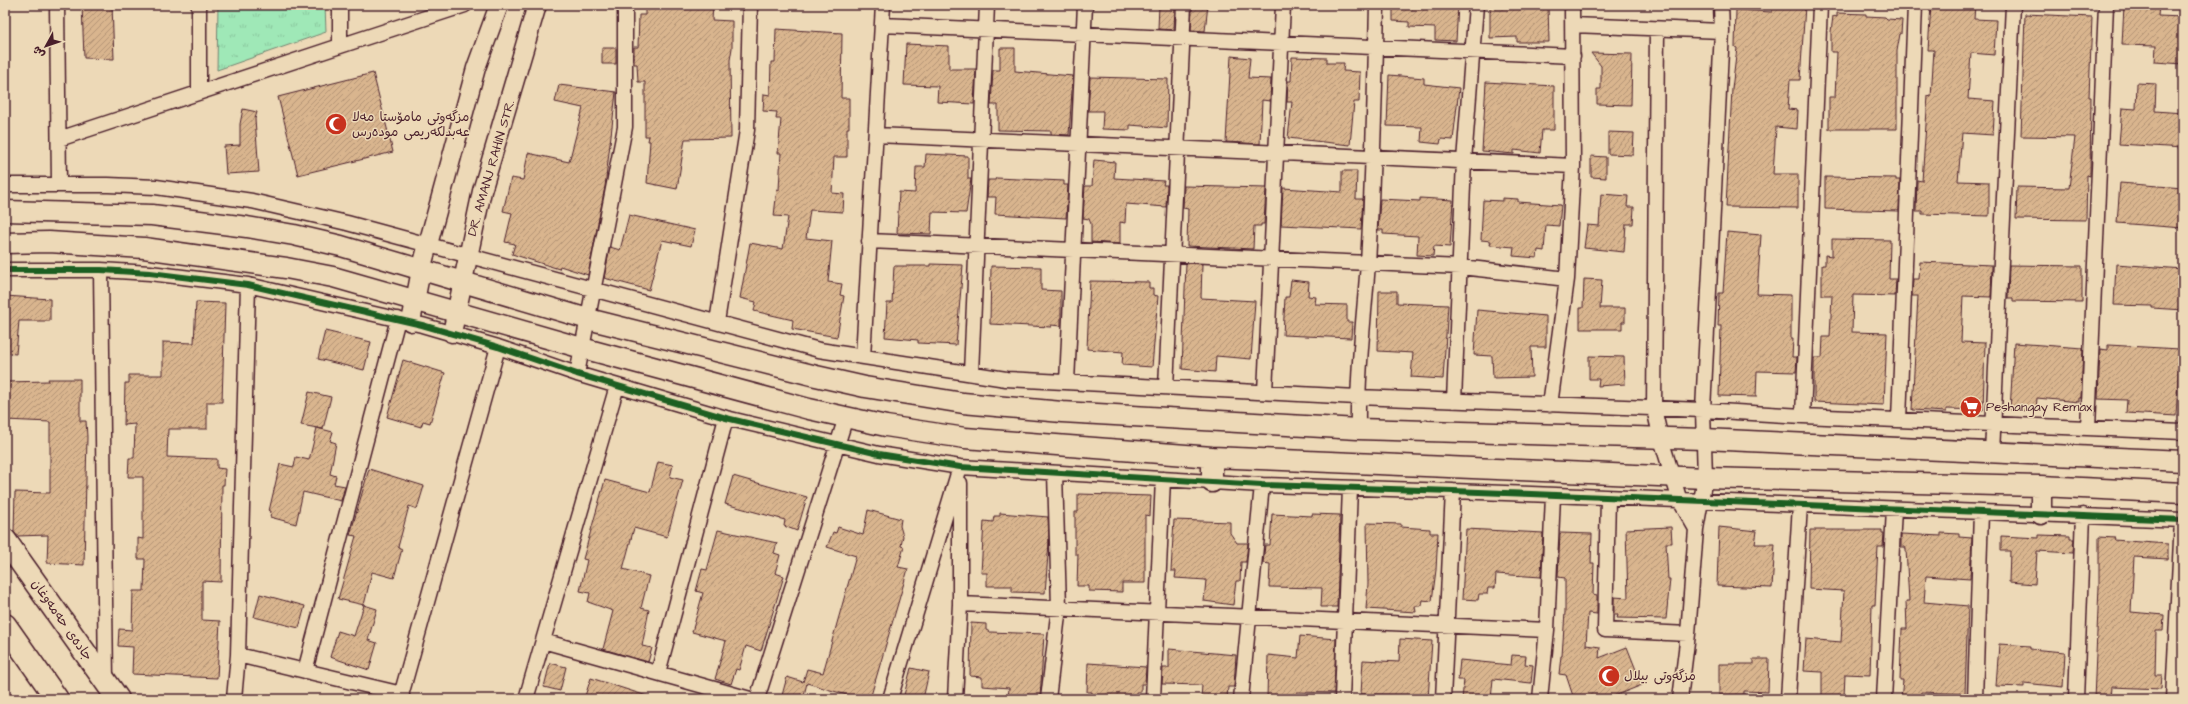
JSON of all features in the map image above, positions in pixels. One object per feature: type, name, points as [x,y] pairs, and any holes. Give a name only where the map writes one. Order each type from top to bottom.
[{"type":"main road","points":[[5,211],[120,213],[215,222],[294,235],[341,246],[588,319],[816,376],[900,393],[963,403],[1062,412],[1358,429],[1704,440],[2183,461]]},
{"type":"main road","points":[[5,243],[97,245],[160,250],[239,260],[333,277],[582,348],[809,409],[965,438],[1212,457],[1706,478],[2042,486],[2183,493]]},
{"type":"main road","points":[[1212,457],[1212,482]]},
{"type":"main road","points":[[2041,514],[2042,486]]},
{"type":"main road","name":"جادەی حەمەوغان","points":[[5,540],[112,690]]},
{"type":"main road","points":[[5,625],[57,699]]},
{"type":"street","points":[[57,5],[59,184]]},
{"type":"street","points":[[199,5],[199,92]]},
{"type":"street","points":[[340,5],[340,46]]},
{"type":"street","points":[[58,139],[465,5]]},
{"type":"street","points":[[305,671],[405,320],[415,301],[421,270],[476,68],[499,5]]},
{"type":"street","name":"DR. AMANJ RAHIN STR.","points":[[452,333],[467,255],[482,191],[537,5]]},
{"type":"street","points":[[577,374],[625,127],[625,5]]},
{"type":"street","points":[[717,322],[747,130],[750,5]]},
{"type":"street","points":[[862,357],[883,5]]},
{"type":"street","points":[[971,373],[987,5]]},
{"type":"street","points":[[1067,382],[1085,5]]},
{"type":"street","points":[[1166,387],[1171,254],[1184,5]]},
{"type":"street","points":[[1265,392],[1283,5]]},
{"type":"street","points":[[1358,429],[1357,397],[1368,263],[1373,157],[1377,5]]},
{"type":"street","points":[[1454,401],[1461,267],[1464,161],[1476,5]]},
{"type":"street","points":[[1550,405],[1567,279],[1573,166],[1572,5]]},
{"type":"street","points":[[1680,699],[1688,634],[1696,530],[1706,478],[1703,410],[1722,30],[1721,5]]},
{"type":"street","points":[[1803,416],[1820,5]]},
{"type":"street","points":[[1899,420],[1915,5]]},
{"type":"street","points":[[1992,453],[2013,5]]},
{"type":"street","points":[[2088,428],[2106,5]]},
{"type":"street","points":[[882,25],[1573,56]]},
{"type":"street","points":[[1572,25],[1722,30]]},
{"type":"street","points":[[1658,29],[1654,409],[1661,439],[1680,501],[1696,530]]},
{"type":"street","points":[[876,135],[1573,166]]},
{"type":"street","points":[[5,185],[59,184],[156,187],[239,198],[300,211],[428,244],[819,350],[1006,379],[1357,397],[1703,410],[1803,416],[2183,432]]},
{"type":"street","points":[[869,241],[1461,267],[1567,279]]},
{"type":"street","points":[[5,270],[101,270],[150,273],[248,285],[405,320],[452,333],[577,374],[726,418],[879,454],[960,467],[1262,485],[2084,515],[2182,520],[2173,699]]},
{"type":"street","points":[[101,270],[112,690]]},
{"type":"street","points":[[234,699],[238,655],[248,285]]},
{"type":"street","points":[[238,655],[305,671],[401,697],[498,347]]},
{"type":"street","points":[[526,699],[617,386]]},
{"type":"street","points":[[757,699],[839,445],[846,417]]},
{"type":"street","points":[[658,673],[726,418]]},
{"type":"street","points":[[955,699],[960,604],[960,467]]},
{"type":"street","points":[[890,699],[960,467]]},
{"type":"street","points":[[1048,699],[1059,607],[1055,473]]},
{"type":"street","points":[[1153,699],[1163,479]]},
{"type":"street","points":[[1241,699],[1262,485]]},
{"type":"street","points":[[1342,699],[1350,488]]},
{"type":"street","points":[[1443,699],[1453,491]]},
{"type":"street","points":[[1540,699],[1546,630],[1553,496]]},
{"type":"street","points":[[1608,498],[1605,630],[1688,634]]},
{"type":"street","points":[[1788,699],[1800,505]]},
{"type":"street","points":[[1884,699],[1894,509]]},
{"type":"street","points":[[1974,699],[1981,512]]},
{"type":"street","points":[[2076,699],[2084,515]]},
{"type":"street","points":[[960,604],[1059,607],[1546,630]]},
{"type":"street","points":[[543,641],[750,699]]},
{"type":"green space","points":[[218,5],[325,5],[326,32],[217,70]]},
{"type":"building","points":[[82,5],[112,5],[114,59],[84,58]]},
{"type":"building","points":[[645,5],[713,5],[712,20],[732,21],[732,48],[730,60],[731,138],[685,139],[677,189],[647,183],[650,141],[648,141],[649,136],[645,136],[645,82],[638,82],[637,64],[634,64],[634,47],[638,47],[639,15],[645,15]]},
{"type":"building","points":[[1159,5],[1175,5],[1174,30],[1158,29]]},
{"type":"building","points":[[1192,5],[1208,5],[1205,31],[1191,30]]},
{"type":"building","points":[[1393,5],[1458,5],[1456,41],[1435,40],[1435,28],[1409,27],[1409,22],[1393,21]]},
{"type":"building","points":[[1490,5],[1548,5],[1549,42],[1517,42],[1517,37],[1490,38]]},
{"type":"building","points":[[1772,5],[1805,6],[1800,80],[1790,80],[1788,109],[1798,110],[1797,129],[1776,127],[1773,174],[1798,174],[1798,208],[1726,207],[1732,89],[1737,48],[1735,47],[1736,10],[1772,12]]},
{"type":"building","points":[[1931,5],[1975,5],[1974,19],[1996,20],[1994,55],[1971,53],[1968,99],[1995,101],[1993,135],[1962,133],[1958,181],[1989,182],[1989,216],[1922,214],[1922,211],[1916,211],[1917,180],[1922,181],[1928,96],[1931,97],[1934,50],[1928,50]]},
{"type":"building","points":[[2124,5],[2159,5],[2158,16],[2183,17],[2183,64],[2155,62],[2156,46],[2122,45]]},
{"type":"building","points":[[1837,13],[1866,14],[1866,16],[1902,20],[1901,34],[1897,51],[1897,129],[1829,129],[1829,97],[1835,97],[1837,52],[1831,52],[1831,32],[1833,16],[1837,17]]},
{"type":"building","points":[[2025,14],[2092,17],[2089,97],[2091,97],[2090,176],[2087,175],[2086,220],[2016,219],[2017,187],[2069,188],[2075,137],[2021,136]]},
{"type":"building","points":[[776,29],[842,33],[841,98],[849,98],[849,128],[847,128],[847,157],[834,157],[832,193],[844,194],[843,212],[810,210],[806,238],[832,241],[828,282],[842,284],[840,295],[844,296],[837,337],[792,329],[793,320],[754,311],[756,302],[740,298],[750,243],[783,249],[788,217],[774,216],[777,189],[779,190],[781,153],[778,153],[781,119],[776,119],[777,112],[763,111],[764,94],[770,95],[771,62],[775,62]]},
{"type":"building","points":[[906,44],[949,46],[949,69],[976,69],[974,104],[937,102],[938,86],[904,85]]},
{"type":"building","points":[[602,48],[616,48],[616,64],[602,64]]},
{"type":"building","points":[[1000,48],[1015,48],[1015,71],[1073,76],[1069,135],[1051,134],[1051,131],[998,130],[998,105],[991,105],[993,70],[1000,70]]},
{"type":"building","points":[[1591,53],[1632,54],[1631,105],[1597,104],[1597,89],[1601,89],[1601,66]]},
{"type":"building","points":[[1231,56],[1250,58],[1248,78],[1271,79],[1270,101],[1262,100],[1260,144],[1226,142]]},
{"type":"building","points":[[1292,57],[1327,58],[1327,63],[1344,63],[1343,71],[1360,72],[1359,102],[1354,102],[1350,145],[1288,138],[1292,102],[1287,102],[1288,81],[1291,81]]},
{"type":"building","name":"مزگەوتی مامۆستا مەلا عەبدلکەریمی مودەرس","points":[[373,73],[393,152],[298,175],[278,97]]},
{"type":"building","points":[[1389,75],[1424,78],[1424,84],[1459,88],[1453,140],[1441,139],[1440,144],[1421,142],[1422,127],[1387,126]]},
{"type":"building","points":[[1090,77],[1168,79],[1167,128],[1130,125],[1130,130],[1102,129],[1103,111],[1088,111]]},
{"type":"building","points":[[1486,82],[1554,86],[1554,130],[1542,130],[1540,153],[1514,150],[1514,154],[1482,151]]},
{"type":"building","points":[[2137,83],[2156,84],[2155,111],[2183,113],[2183,148],[2119,144],[2122,108],[2136,109]]},
{"type":"building","points":[[559,85],[616,92],[605,187],[588,275],[560,266],[559,269],[512,254],[515,244],[505,242],[512,213],[503,211],[511,178],[523,180],[528,153],[569,162],[583,108],[555,102]]},
{"type":"building","points":[[243,109],[257,112],[255,119],[259,172],[226,174],[224,146],[240,145],[240,124]]},
{"type":"building","points":[[1608,132],[1634,133],[1633,155],[1608,154]]},
{"type":"building","points":[[926,154],[968,156],[968,179],[971,179],[966,213],[932,212],[931,234],[897,233],[899,192],[915,193],[916,167],[925,167]]},
{"type":"building","points":[[1591,156],[1606,157],[1606,178],[1591,177]]},
{"type":"building","points":[[1094,160],[1115,162],[1114,178],[1164,181],[1163,185],[1167,185],[1166,207],[1126,204],[1125,223],[1120,222],[1120,244],[1091,242],[1091,224],[1089,219],[1083,218],[1085,186],[1092,186]]},
{"type":"building","points":[[1342,171],[1357,171],[1356,199],[1363,199],[1361,229],[1281,225],[1283,188],[1342,192]]},
{"type":"building","points":[[1825,177],[1896,178],[1896,180],[1900,180],[1899,211],[1825,209]]},
{"type":"building","points":[[996,178],[1064,181],[1064,185],[1068,185],[1066,218],[995,214],[996,197],[987,197],[988,180],[995,180]]},
{"type":"building","points":[[2120,183],[2183,188],[2183,228],[2117,223]]},
{"type":"building","points":[[1184,186],[1266,188],[1264,224],[1261,224],[1261,226],[1254,226],[1253,249],[1187,246],[1188,209],[1183,208]]},
{"type":"building","points":[[1601,194],[1628,196],[1627,207],[1634,207],[1633,224],[1626,224],[1624,252],[1584,248],[1587,225],[1599,226]]},
{"type":"building","points":[[1420,198],[1453,200],[1450,247],[1434,246],[1433,256],[1417,255],[1418,236],[1383,234],[1383,230],[1378,230],[1380,199],[1420,201]]},
{"type":"building","points":[[1502,198],[1518,199],[1518,202],[1561,205],[1559,226],[1546,225],[1544,251],[1538,250],[1537,258],[1513,256],[1514,247],[1490,245],[1491,241],[1481,240],[1483,200],[1502,201]]},
{"type":"building","points":[[629,215],[695,230],[691,246],[662,240],[649,290],[604,278],[610,247],[620,250]]},
{"type":"building","points":[[1727,232],[1761,235],[1757,294],[1791,295],[1791,339],[1793,339],[1792,357],[1797,357],[1796,372],[1757,371],[1756,397],[1719,396],[1721,326],[1718,326],[1719,293],[1723,293]]},
{"type":"building","points":[[1832,239],[1890,240],[1889,279],[1896,279],[1895,296],[1853,295],[1852,332],[1887,333],[1884,405],[1814,402],[1814,358],[1822,358],[1823,337],[1830,337],[1832,295],[1822,295],[1822,265],[1825,265],[1825,255],[1832,256]]},
{"type":"building","points":[[1920,262],[1992,265],[1991,297],[1963,296],[1961,342],[1985,343],[1983,410],[1946,409],[1946,412],[1912,410],[1918,296],[1912,296],[1913,279],[1919,279]]},
{"type":"building","points":[[1186,263],[1202,264],[1201,298],[1255,301],[1251,359],[1216,356],[1215,372],[1182,369]]},
{"type":"building","points":[[930,264],[963,265],[956,345],[918,343],[918,340],[885,337],[887,303],[892,303],[894,266],[930,266]]},
{"type":"building","points":[[2116,264],[2183,269],[2183,310],[2152,308],[2152,306],[2114,305]]},
{"type":"building","points":[[2009,265],[2082,266],[2082,302],[2013,301],[2013,298],[2008,298]]},
{"type":"building","points":[[991,266],[1041,267],[1041,290],[1061,291],[1061,326],[1051,325],[1051,327],[990,324]]},
{"type":"building","points":[[1584,279],[1602,280],[1600,308],[1625,308],[1625,322],[1622,322],[1622,329],[1580,329],[1580,308],[1583,308]]},
{"type":"building","points":[[1291,280],[1309,282],[1308,296],[1316,297],[1315,304],[1347,305],[1347,322],[1352,322],[1351,338],[1283,335],[1285,297],[1289,297]]},
{"type":"building","points":[[1090,281],[1149,282],[1149,288],[1153,288],[1153,295],[1158,296],[1152,367],[1122,365],[1123,352],[1087,349]]},
{"type":"building","points":[[1379,291],[1397,291],[1397,303],[1448,305],[1443,379],[1411,377],[1413,353],[1378,351]]},
{"type":"building","points":[[5,296],[50,299],[50,321],[19,321],[16,354],[5,353]]},
{"type":"building","points":[[196,302],[225,303],[222,402],[207,402],[207,429],[168,429],[167,457],[217,459],[217,468],[225,469],[224,485],[222,485],[221,582],[202,581],[202,620],[220,621],[217,678],[132,674],[133,647],[118,646],[119,629],[132,630],[133,591],[144,591],[145,559],[138,559],[138,538],[143,539],[143,477],[128,477],[129,458],[134,458],[135,424],[124,425],[125,383],[129,383],[129,375],[163,375],[163,342],[194,343]]},
{"type":"building","points":[[1477,310],[1546,316],[1546,347],[1531,347],[1532,377],[1493,378],[1492,356],[1474,355]]},
{"type":"building","points":[[325,331],[371,342],[364,370],[318,359]]},
{"type":"building","points":[[2014,343],[2083,348],[2081,398],[2079,398],[2079,402],[2037,398],[2036,411],[2010,410]]},
{"type":"building","points":[[2108,345],[2180,349],[2176,416],[2126,413],[2127,400],[2098,399],[2100,349],[2108,350]]},
{"type":"building","points":[[1589,356],[1624,357],[1625,384],[1598,386],[1599,379],[1589,379]]},
{"type":"building","points":[[403,360],[445,373],[430,423],[423,421],[421,427],[387,417]]},
{"type":"building","points":[[48,379],[80,379],[80,421],[86,421],[87,437],[84,565],[47,563],[48,535],[17,536],[14,532],[15,492],[50,493],[50,422],[5,420],[5,382],[49,381]]},
{"type":"building","points":[[309,392],[331,397],[323,429],[301,425]]},
{"type":"building","points":[[317,428],[333,432],[330,441],[336,443],[330,474],[336,476],[334,484],[345,486],[341,501],[303,492],[296,524],[270,517],[271,511],[269,511],[280,464],[294,467],[296,457],[309,460]]},
{"type":"building","points":[[658,462],[673,465],[670,477],[683,480],[667,537],[634,528],[623,569],[649,576],[641,608],[649,610],[642,646],[652,648],[648,662],[603,649],[613,611],[588,602],[590,593],[580,591],[587,560],[583,559],[605,480],[650,492]]},
{"type":"building","points":[[369,469],[424,486],[417,509],[409,506],[398,547],[402,549],[394,578],[372,572],[364,605],[338,599],[356,536],[350,535]]},
{"type":"building","points":[[733,476],[807,497],[797,531],[784,526],[785,520],[725,504]]},
{"type":"building","points":[[1078,494],[1151,496],[1150,516],[1145,515],[1145,583],[1122,583],[1122,592],[1089,591],[1089,586],[1077,586],[1078,554],[1075,554],[1075,512],[1078,512]]},
{"type":"building","points":[[868,510],[901,519],[900,526],[903,536],[901,546],[904,547],[898,567],[908,569],[870,699],[860,699],[807,683],[803,699],[781,699],[787,677],[803,682],[807,669],[823,673],[856,556],[827,547],[833,532],[836,533],[838,527],[863,535]]},
{"type":"building","points":[[1000,513],[1048,517],[1049,542],[1045,593],[1012,592],[1012,586],[987,586],[987,573],[981,573],[984,521],[993,522],[994,516],[1000,516]]},
{"type":"building","points":[[1272,514],[1312,516],[1312,514],[1340,515],[1337,607],[1321,607],[1322,588],[1269,587],[1270,564],[1263,563],[1265,545],[1270,545]]},
{"type":"building","points":[[1174,520],[1230,522],[1230,533],[1237,543],[1248,543],[1246,562],[1241,562],[1240,581],[1236,581],[1233,605],[1204,601],[1206,580],[1175,578],[1176,571],[1171,571]]},
{"type":"building","points":[[1367,523],[1401,524],[1401,527],[1430,529],[1430,533],[1438,533],[1436,570],[1432,601],[1422,600],[1421,606],[1415,606],[1416,612],[1366,609],[1368,584]]},
{"type":"building","points":[[1671,527],[1672,543],[1666,543],[1668,579],[1670,579],[1666,619],[1617,618],[1618,615],[1614,615],[1614,597],[1628,598],[1626,529]]},
{"type":"building","points":[[1719,527],[1757,531],[1755,544],[1775,544],[1772,588],[1717,586]]},
{"type":"building","points":[[1466,529],[1543,533],[1541,577],[1496,574],[1495,588],[1488,588],[1487,594],[1479,594],[1478,600],[1462,599]]},
{"type":"building","points":[[718,530],[777,543],[774,553],[780,555],[775,573],[784,576],[761,651],[746,646],[739,670],[736,669],[731,684],[715,679],[726,641],[692,632],[703,593],[696,591],[702,569],[707,570]]},
{"type":"building","points":[[1810,530],[1882,530],[1882,533],[1884,533],[1883,547],[1878,547],[1875,605],[1872,605],[1870,675],[1845,674],[1844,697],[1822,696],[1822,672],[1804,671],[1806,639],[1841,642],[1844,591],[1809,589]]},
{"type":"building","points":[[1560,533],[1592,534],[1591,563],[1594,563],[1593,595],[1597,596],[1597,614],[1588,613],[1586,645],[1600,647],[1599,658],[1627,647],[1642,685],[1607,699],[1574,699],[1566,675],[1559,674],[1562,656],[1565,612],[1565,578],[1558,577]]},
{"type":"building","points":[[1941,533],[1959,534],[1959,537],[1972,538],[1970,579],[1926,576],[1924,602],[1968,606],[1965,694],[1921,692],[1920,699],[1901,699],[1903,680],[1900,680],[1902,629],[1907,629],[1906,601],[1909,601],[1906,549],[1905,547],[1901,547],[1901,534],[1941,536]]},
{"type":"building","points":[[2039,535],[2070,536],[2070,539],[2074,539],[2073,553],[2037,551],[2035,584],[2009,582],[2010,551],[2001,551],[2001,536],[2039,538]]},
{"type":"building","points":[[2099,537],[2115,538],[2114,540],[2168,544],[2168,559],[2134,557],[2131,612],[2164,615],[2163,631],[2156,631],[2155,675],[2162,675],[2161,689],[2112,687],[2111,699],[2094,699],[2099,587]]},
{"type":"building","points":[[260,594],[305,606],[299,628],[254,617]]},
{"type":"building","points":[[364,605],[377,609],[368,640],[377,643],[369,670],[330,657],[338,631],[354,636]]},
{"type":"building","points":[[971,623],[986,624],[986,630],[990,632],[1044,634],[1040,699],[1008,699],[1009,688],[982,686],[982,677],[970,676]]},
{"type":"building","points":[[1300,636],[1336,639],[1334,693],[1297,692],[1296,699],[1267,699],[1268,655],[1298,658]]},
{"type":"building","points":[[1400,639],[1432,641],[1428,699],[1406,699],[1406,696],[1361,694],[1363,660],[1399,662]]},
{"type":"building","points":[[1999,644],[2030,646],[2030,649],[2065,652],[2063,687],[2024,683],[2024,687],[1996,686]]},
{"type":"building","points":[[1169,649],[1236,655],[1234,687],[1228,687],[1227,699],[1201,699],[1202,685],[1162,684],[1163,668],[1169,668]]},
{"type":"building","points":[[1512,655],[1526,656],[1525,664],[1533,665],[1531,683],[1493,679],[1491,699],[1462,699],[1464,680],[1458,680],[1460,660],[1511,665]]},
{"type":"building","points":[[1753,659],[1769,659],[1768,692],[1744,691],[1744,695],[1719,695],[1719,664],[1753,664]]},
{"type":"building","points":[[550,663],[566,667],[560,691],[544,687]]},
{"type":"building","points":[[1088,663],[1146,667],[1145,684],[1141,684],[1141,692],[1136,692],[1136,699],[1092,699],[1092,692],[1087,692]]},
{"type":"building","points":[[911,668],[929,672],[923,699],[903,699]]},
{"type":"building","points":[[591,678],[647,696],[646,699],[584,699]]},
{"type":"cycle path","points":[[5,270],[101,270],[150,273],[248,285],[422,325],[498,347],[577,374],[726,418],[879,454],[960,467],[1262,485],[1453,491],[2183,520]]},
{"type":"place","name":"مزگەوتی مامۆستا مەلا عەبدلکەریمی مودەرس","points":[[336,124]]},
{"type":"place","name":"Peshangay Remax","points":[[1971,407]]},
{"type":"place","name":"مزگەوتی بیلال","points":[[1609,676]]}]
